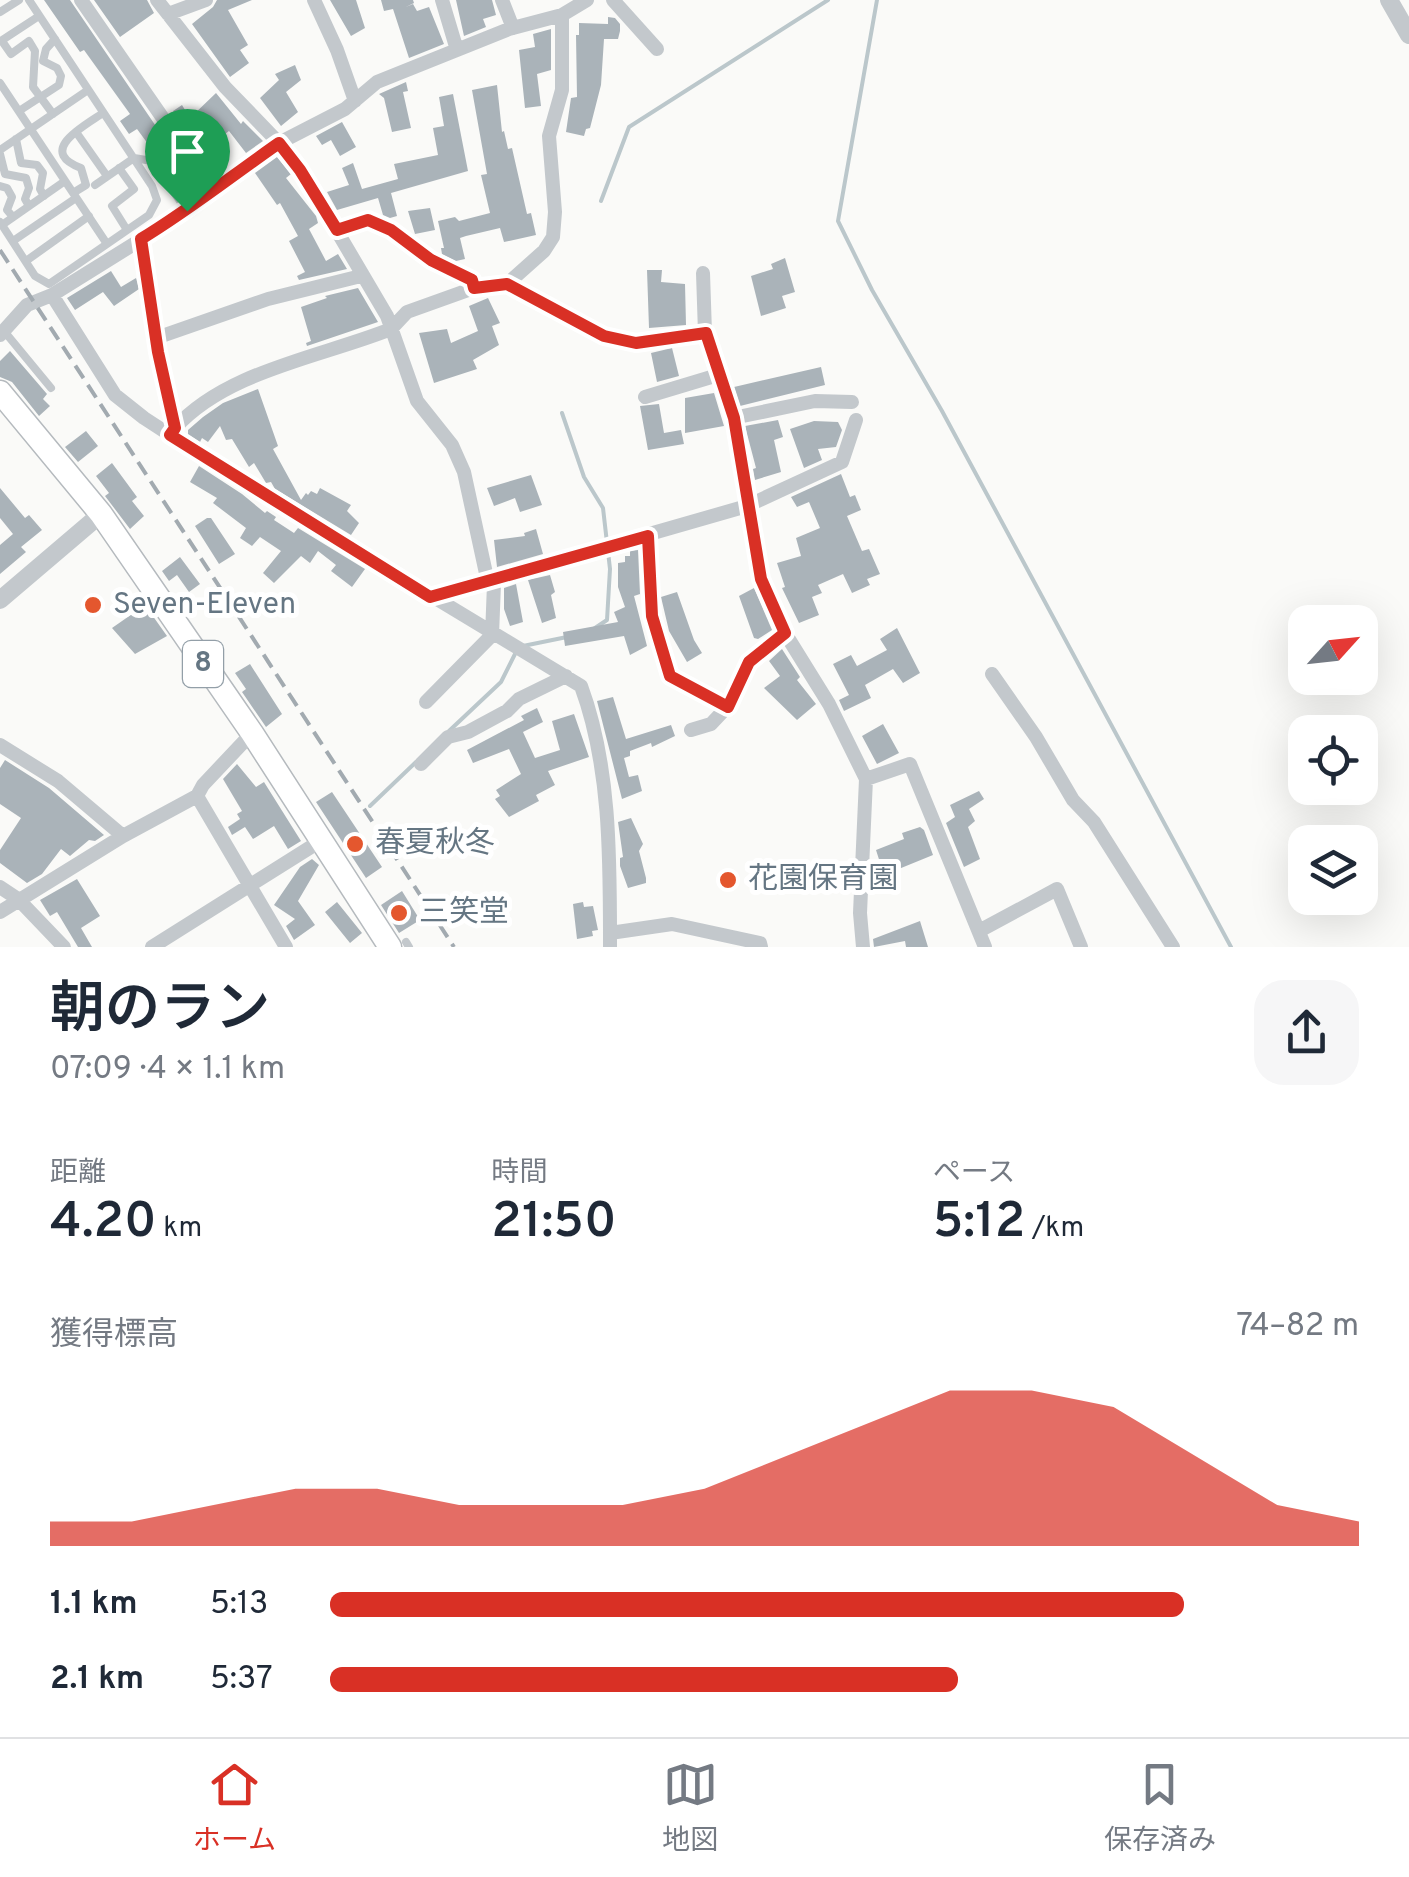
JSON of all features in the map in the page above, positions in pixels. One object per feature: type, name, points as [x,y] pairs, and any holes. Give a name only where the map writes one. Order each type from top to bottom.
[{"type":"main road","name":"8","points":[[0,392],[101,514],[322,840],[402,945]]},
{"type":"street","points":[[82,0],[212,189]]},
{"type":"street","points":[[157,0],[226,87],[300,170],[387,316],[417,401],[452,445],[464,472],[487,578],[494,584],[492,635],[426,702]]},
{"type":"street","points":[[168,14],[206,0]]},
{"type":"street","points":[[314,0],[355,101]]},
{"type":"street","points":[[442,0],[457,50]]},
{"type":"street","points":[[502,0],[514,28]]},
{"type":"street","points":[[1,332],[27,306],[52,295],[134,234],[187,211],[279,143],[355,101],[377,82],[514,28],[562,15],[587,0]]},
{"type":"street","points":[[613,0],[657,49]]},
{"type":"street","points":[[1389,0],[1409,36]]},
{"type":"street","points":[[172,432],[206,400],[238,383],[390,330],[406,312],[474,288],[507,284],[544,251],[553,236],[555,212],[549,136],[562,90],[562,15]]},
{"type":"street","points":[[337,230],[368,220],[380,225],[431,260],[472,280],[474,288]]},
{"type":"street","points":[[134,234],[172,432]]},
{"type":"street","points":[[703,272],[706,333],[734,418],[761,579],[785,633],[829,704],[866,780],[860,912],[863,947]]},
{"type":"street","points":[[156,338],[268,299],[361,276]]},
{"type":"street","points":[[507,284],[604,336],[636,343],[706,333]]},
{"type":"street","points":[[52,295],[115,394],[430,597],[580,686],[590,711],[601,774],[609,860],[610,940],[672,924],[761,947]]},
{"type":"street","points":[[645,397],[718,375]]},
{"type":"street","points":[[734,418],[815,402],[852,402]]},
{"type":"street","points":[[430,597],[747,506],[842,462],[856,420]]},
{"type":"street","points":[[0,600],[101,514]]},
{"type":"street","points":[[648,536],[652,616],[670,676],[728,707]]},
{"type":"street","points":[[691,730],[711,724],[728,707],[749,662],[785,633]]},
{"type":"street","points":[[992,674],[1073,800],[1094,822],[1173,947]]},
{"type":"street","points":[[421,764],[448,737],[468,732],[507,711],[519,699],[566,676]]},
{"type":"street","points":[[0,912],[122,836],[198,796],[203,785],[252,733]]},
{"type":"street","points":[[0,745],[58,781],[122,836]]},
{"type":"street","points":[[866,780],[910,764],[986,947]]},
{"type":"street","points":[[198,796],[286,947]]},
{"type":"street","points":[[160,945],[322,840]]},
{"type":"street","points":[[0,887],[18,898],[64,947]]},
{"type":"street","points":[[979,931],[1057,889],[1081,947]]},
{"type":"lane","points":[[0,12],[20,0]]},
{"type":"lane","points":[[28,0],[158,200],[134,234],[107,244],[48,284],[35,276],[1,223],[65,181]]},
{"type":"lane","points":[[39,16],[1,41],[12,54],[29,42],[35,50],[33,88],[52,114]]},
{"type":"lane","points":[[18,111],[58,85],[61,76],[57,68],[43,60],[54,39]]},
{"type":"lane","points":[[2,89],[107,244]]},
{"type":"lane","points":[[30,223],[26,178],[6,174],[0,152],[88,90]]},
{"type":"lane","points":[[0,107],[11,100]]},
{"type":"lane","points":[[13,241],[86,184],[81,168],[69,163],[62,147],[65,139],[103,113]]},
{"type":"lane","points":[[76,132],[107,176]]},
{"type":"lane","points":[[16,139],[21,163],[37,166],[43,173],[40,189],[50,208]]},
{"type":"lane","points":[[95,185],[134,158],[152,161],[187,211]]},
{"type":"lane","points":[[120,168],[134,189],[112,206],[134,234]]},
{"type":"lane","points":[[0,186],[7,188],[12,197],[7,210],[13,218]]},
{"type":"lane","points":[[26,260],[89,216]]},
{"type":"lane","points":[[1,332],[51,388]]},
{"type":"building","points":[[44,0],[70,0],[198,188],[187,197],[137,129],[129,134],[120,121],[130,114]]},
{"type":"building","points":[[94,0],[147,0],[154,13],[120,37]]},
{"type":"building","points":[[217,0],[252,0],[228,10],[248,45],[240,50],[249,63],[230,77],[192,24]]},
{"type":"building","points":[[330,0],[356,0],[365,28],[351,36]]},
{"type":"building","points":[[381,0],[413,0],[406,7],[413,4],[417,11],[429,7],[444,44],[409,58],[393,9],[384,11]]},
{"type":"building","points":[[456,0],[492,0],[496,15],[483,19],[486,27],[464,36]]},
{"type":"building","points":[[608,17],[615,18],[620,31],[618,39],[604,39],[601,85],[590,128],[584,136],[566,132],[571,98],[577,97],[579,23],[608,24]]},
{"type":"building","points":[[551,29],[551,70],[537,74],[541,106],[525,108],[519,50],[535,47],[533,34]]},
{"type":"building","points":[[295,65],[301,80],[286,92],[298,112],[281,126],[260,98],[279,80],[275,74]]},
{"type":"building","points":[[406,82],[408,91],[403,92],[411,128],[392,132],[384,98],[379,94]]},
{"type":"building","points":[[497,85],[502,132],[508,149],[512,148],[527,214],[531,213],[536,235],[504,242],[500,228],[466,236],[460,238],[465,259],[456,261],[442,254],[438,221],[455,217],[459,221],[490,213],[481,175],[487,174],[472,90]]},
{"type":"building","points":[[216,93],[241,124],[243,121],[263,141],[246,153],[229,131],[225,134],[221,129],[196,147],[173,111],[182,105],[190,118]]},
{"type":"building","points":[[453,94],[468,171],[391,193],[397,216],[383,215],[378,198],[337,210],[327,192],[349,185],[342,168],[353,163],[362,189],[398,179],[394,164],[438,155],[433,128],[444,126],[439,97]]},
{"type":"building","points":[[342,122],[356,147],[340,156],[331,140],[322,145],[316,136]]},
{"type":"building","points":[[277,157],[291,174],[286,178],[316,216],[318,223],[309,229],[326,261],[338,254],[347,269],[299,280],[297,276],[305,272],[289,241],[298,236],[280,203],[277,205],[255,173]]},
{"type":"building","points":[[430,208],[435,230],[415,234],[408,211]]},
{"type":"building","points":[[785,258],[795,292],[782,296],[786,308],[761,316],[751,276],[773,269],[771,264]]},
{"type":"building","points":[[647,270],[662,270],[661,282],[685,284],[686,325],[649,328]]},
{"type":"building","points":[[111,271],[121,287],[136,278],[139,289],[114,306],[103,292],[75,310],[67,298]]},
{"type":"building","points":[[358,288],[378,322],[307,346],[311,341],[301,307]]},
{"type":"building","points":[[488,298],[500,323],[492,326],[499,345],[473,360],[477,369],[434,383],[419,333],[447,329],[451,343],[478,331],[469,306]]},
{"type":"building","points":[[672,348],[679,376],[657,382],[651,353]]},
{"type":"building","points":[[10,351],[47,394],[43,399],[50,406],[39,416],[12,382],[0,377],[0,361]]},
{"type":"building","points":[[821,367],[825,385],[740,406],[734,387]]},
{"type":"building","points":[[258,389],[278,446],[273,449],[301,500],[311,491],[317,494],[320,488],[351,505],[347,511],[359,523],[351,535],[275,489],[271,482],[266,483],[254,463],[249,467],[232,439],[226,440],[220,426],[208,442],[188,434],[223,403]]},
{"type":"building","points":[[714,393],[724,426],[685,433],[685,398]]},
{"type":"building","points":[[659,404],[664,433],[681,430],[684,444],[648,450],[640,406]]},
{"type":"building","points":[[778,420],[783,437],[774,440],[781,472],[755,480],[756,468],[745,426]]},
{"type":"building","points":[[814,421],[838,422],[842,430],[836,447],[818,449],[822,460],[804,468],[790,429]]},
{"type":"building","points":[[86,431],[98,446],[78,462],[65,447]]},
{"type":"building","points":[[112,463],[137,497],[132,501],[144,516],[130,529],[105,496],[109,493],[96,476]]},
{"type":"building","points":[[199,466],[294,533],[298,528],[365,569],[352,587],[331,571],[336,565],[318,551],[310,563],[301,556],[274,583],[263,573],[281,551],[260,537],[252,546],[240,538],[246,528],[213,503],[217,498],[190,482]]},
{"type":"building","points":[[841,474],[850,497],[855,495],[861,510],[847,516],[862,551],[869,549],[880,574],[867,579],[870,585],[852,593],[843,574],[818,585],[822,593],[812,597],[819,615],[799,623],[782,588],[785,587],[777,563],[801,556],[796,538],[820,528],[809,502],[797,507],[791,497]]},
{"type":"building","points":[[531,475],[542,505],[520,512],[515,498],[494,506],[487,488]]},
{"type":"building","points":[[0,488],[25,518],[29,515],[42,530],[21,547],[26,552],[0,574],[0,545],[13,534],[0,518]]},
{"type":"building","points":[[211,518],[235,554],[219,564],[195,526]]},
{"type":"building","points":[[536,529],[543,554],[497,567],[494,540],[525,536],[524,533]]},
{"type":"building","points":[[638,550],[640,594],[634,596],[647,646],[630,655],[624,636],[565,646],[563,632],[618,622],[614,612],[625,607],[618,587],[618,563],[625,562],[630,551]]},
{"type":"building","points":[[180,557],[200,584],[189,592],[177,575],[169,581],[162,571]]},
{"type":"building","points":[[550,575],[556,618],[542,623],[528,580]]},
{"type":"building","points":[[516,584],[523,622],[510,626],[504,609],[504,588]]},
{"type":"building","points":[[754,588],[772,630],[758,639],[754,638],[739,596]]},
{"type":"building","points":[[677,592],[702,653],[687,662],[669,631],[661,597]]},
{"type":"building","points":[[145,605],[167,636],[135,654],[112,628]]},
{"type":"building","points":[[897,628],[920,673],[903,683],[893,669],[865,685],[871,698],[844,711],[839,700],[849,695],[833,664],[851,655],[857,666],[887,650],[880,639]]},
{"type":"building","points":[[782,649],[800,677],[797,680],[816,704],[797,720],[764,688],[780,676],[769,661]]},
{"type":"building","points":[[250,664],[282,714],[266,727],[242,692],[246,689],[235,673]]},
{"type":"building","points":[[613,697],[626,739],[671,725],[675,736],[652,747],[651,743],[630,751],[630,756],[624,758],[629,777],[638,775],[642,791],[622,799],[597,701]]},
{"type":"building","points":[[537,708],[543,722],[523,732],[535,758],[560,750],[552,721],[574,714],[589,757],[548,771],[555,785],[536,795],[539,801],[509,817],[495,799],[500,796],[496,790],[521,774],[509,749],[473,763],[467,750],[524,720],[521,716]]},
{"type":"building","points":[[883,724],[899,753],[877,764],[862,736]]},
{"type":"building","points":[[5,760],[49,788],[104,835],[89,840],[70,856],[61,849],[42,874],[27,883],[0,863],[0,850],[21,818],[0,804],[0,768]]},
{"type":"building","points":[[237,764],[256,787],[264,782],[301,841],[288,849],[274,826],[253,839],[245,827],[232,835],[228,827],[240,819],[237,814],[242,811],[223,779]]},
{"type":"building","points":[[979,791],[984,799],[969,809],[975,821],[968,827],[980,859],[964,867],[946,823],[955,817],[950,805]]},
{"type":"building","points":[[332,792],[382,867],[366,878],[316,802]]},
{"type":"building","points":[[631,818],[643,844],[639,851],[646,883],[628,888],[620,866],[623,857],[618,822]]},
{"type":"building","points":[[920,827],[933,855],[884,875],[876,850],[904,839],[902,833]]},
{"type":"building","points":[[312,859],[319,865],[298,901],[315,925],[294,940],[286,926],[295,919],[274,905],[300,867]]},
{"type":"building","points":[[77,879],[100,916],[81,928],[92,947],[78,947],[57,912],[50,916],[40,900]]},
{"type":"building","name":"三笑堂","points":[[402,891],[420,920],[399,933],[381,905]]},
{"type":"building","points":[[337,902],[362,933],[350,943],[325,912]]},
{"type":"building","points":[[583,902],[584,907],[593,906],[598,930],[592,931],[593,936],[577,939],[573,904]]},
{"type":"building","points":[[920,921],[928,947],[906,947],[905,941],[874,947],[873,939]]},
{"type":"waterway","points":[[601,201],[629,127],[828,0]]},
{"type":"waterway","points":[[877,0],[838,221],[1231,947]]},
{"type":"waterway","points":[[562,413],[584,477],[603,508],[610,569],[607,620],[595,628]]},
{"type":"waterway","points":[[523,646],[567,637]]},
{"type":"waterway","points":[[449,731],[501,682],[516,652]]},
{"type":"waterway","points":[[370,806],[416,762]]},
{"type":"railway","points":[[0,250],[454,947]]},
{"type":"place","name":"Seven-Eleven","points":[[93,605]]},
{"type":"place","name":"春夏秋冬","points":[[355,844]]},
{"type":"place","name":"花園保育園","points":[[728,880]]},
{"type":"place","name":"三笑堂","points":[[399,913]]},
{"type":"route","points":[[279,143],[337,230],[368,220],[391,230],[431,260],[472,280],[474,288],[507,284],[604,336],[636,343],[706,333],[734,418],[761,579],[785,633],[749,662],[728,707],[670,676],[652,616],[648,536],[430,597],[170,435],[175,428],[158,352],[141,239],[187,211],[279,143]]}]
